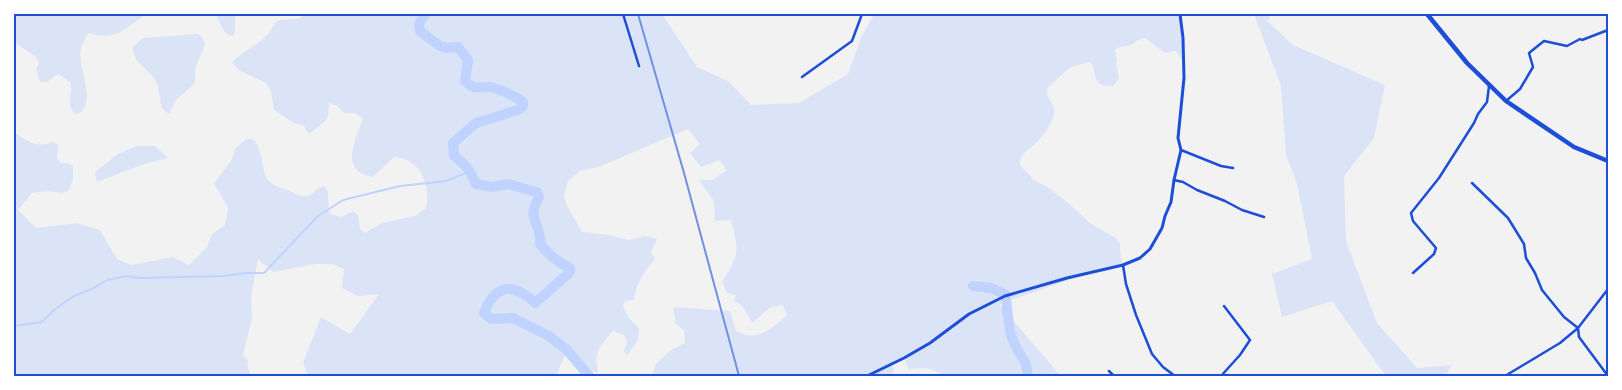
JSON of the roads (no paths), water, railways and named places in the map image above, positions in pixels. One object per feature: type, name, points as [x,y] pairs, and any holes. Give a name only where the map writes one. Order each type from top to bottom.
[{"type":"highway","points":[[1427,14],[1467,63],[1506,101],[1574,146],[1608,162]]},
{"type":"street","points":[[623,14],[638,66]]},
{"type":"street","points":[[802,77],[852,41],[862,14]]},
{"type":"street","points":[[867,376],[930,343],[969,314],[1005,296],[1067,278],[1123,265],[1140,258],[1150,249],[1162,228],[1171,202],[1181,150],[1178,138],[1184,78],[1180,14]]},
{"type":"street","points":[[1506,101],[1520,89],[1533,67],[1529,53],[1544,41],[1567,46],[1580,39],[1582,40],[1608,30]]},
{"type":"street","points":[[1413,273],[1434,254],[1436,248],[1413,221],[1411,214],[1439,178],[1487,102],[1489,86]]},
{"type":"street","points":[[1181,150],[1221,166],[1233,168]]},
{"type":"street","points":[[1174,180],[1184,182],[1197,190],[1242,210],[1264,217]]},
{"type":"street","points":[[1472,183],[1508,218],[1524,244],[1526,258],[1542,290],[1564,317],[1578,328],[1580,337],[1608,376]]},
{"type":"street","points":[[1123,265],[1126,284],[1136,315],[1152,354],[1175,376]]},
{"type":"street","points":[[1505,376],[1560,343],[1578,328],[1608,289]]},
{"type":"street","points":[[1220,376],[1240,355],[1250,340],[1224,306]]},
{"type":"street","points":[[1110,370],[1114,376]]},
{"type":"waterway","points":[[425,14],[419,24],[420,31],[440,46],[447,48],[458,47],[468,60],[465,81],[473,87],[490,87],[500,90],[523,102],[523,106],[518,110],[476,123],[453,143],[454,156],[467,168],[476,184],[492,187],[508,184],[537,192],[539,197],[535,205],[534,216],[539,231],[540,244],[554,258],[570,268],[568,274],[535,303],[519,292],[505,289],[494,296],[488,303],[484,313],[491,319],[513,318],[549,336],[567,350],[589,376]]},
{"type":"waterway","points":[[14,326],[42,322],[54,310],[74,296],[92,289],[107,280],[127,276],[140,278],[264,273],[317,217],[343,200],[400,186],[446,181],[471,171]]},
{"type":"waterway","points":[[973,286],[991,288],[1005,294]]},
{"type":"waterway","points":[[1006,299],[1010,333],[1026,364],[1028,376]]},
{"type":"railway","points":[[638,14],[684,173],[739,376]]}]
